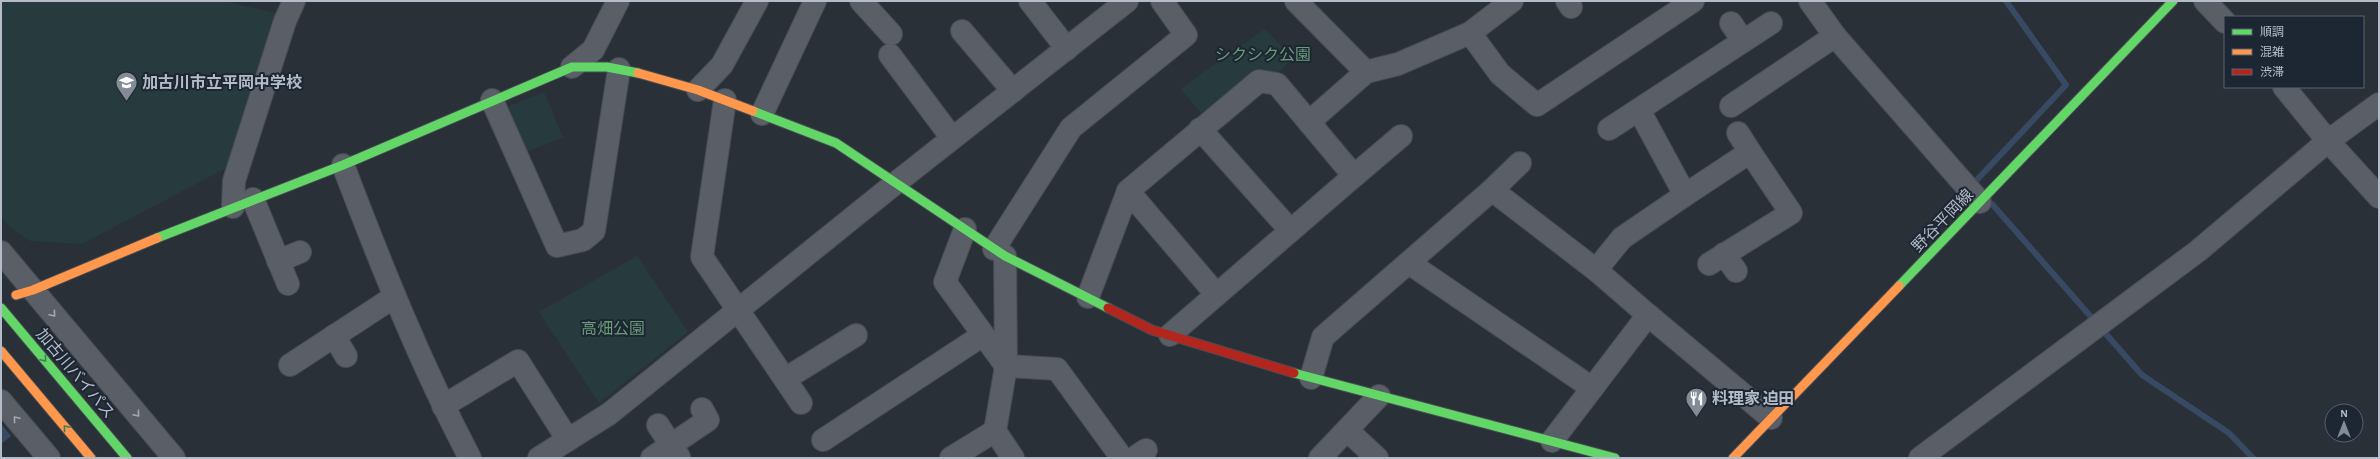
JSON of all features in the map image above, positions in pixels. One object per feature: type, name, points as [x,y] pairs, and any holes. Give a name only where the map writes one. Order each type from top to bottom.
[{"type":"main road","name":"野谷平岡線","points":[[1733,458],[2173,1]]},
{"type":"main road","points":[[25,292],[253,199],[343,165],[572,67],[607,67],[698,90],[836,143],[897,182],[1000,252],[1152,330],[1311,378],[1615,458]]},
{"type":"main road","name":"加古川バイパス","points":[[1,308],[127,458]]},
{"type":"main road","points":[[1,352],[91,458]]},
{"type":"street","points":[[233,207],[234,181],[284,21],[294,1]]},
{"type":"street","points":[[572,67],[593,50],[618,1]]},
{"type":"street","points":[[698,90],[722,65],[757,1]]},
{"type":"street","points":[[762,114],[815,1]]},
{"type":"street","points":[[861,1],[952,138]]},
{"type":"street","points":[[1030,1],[1067,49]]},
{"type":"street","points":[[539,458],[609,414],[952,138],[1127,1]]},
{"type":"street","points":[[1013,458],[995,431],[1006,366],[1000,252],[1071,128],[1186,35],[1162,1]]},
{"type":"street","points":[[1296,1],[1366,72]]},
{"type":"street","points":[[1309,122],[1366,72],[1398,64],[1470,33],[1512,1]]},
{"type":"street","points":[[1470,33],[1500,74],[1536,105],[1693,1]]},
{"type":"street","points":[[1810,1],[1835,36],[1980,202]]},
{"type":"street","points":[[2205,1],[2224,21]]},
{"type":"street","points":[[1730,22],[1743,41]]},
{"type":"street","points":[[1609,130],[1771,23]]},
{"type":"street","points":[[962,31],[1013,90]]},
{"type":"street","points":[[1731,106],[1835,36]]},
{"type":"street","points":[[492,100],[557,246],[583,240],[594,231],[619,69]]},
{"type":"street","points":[[1088,297],[1128,191],[1259,81],[1277,84],[1354,176]]},
{"type":"street","points":[[2285,88],[2328,141],[2379,197]]},
{"type":"street","points":[[725,100],[702,257],[801,403]]},
{"type":"street","points":[[1920,458],[2198,250],[2328,141],[2379,104]]},
{"type":"street","points":[[1639,110],[1686,195]]},
{"type":"street","points":[[1200,130],[1290,230]]},
{"type":"street","points":[[1723,263],[1791,213],[1738,133]]},
{"type":"street","points":[[1170,335],[1290,230],[1401,136]]},
{"type":"street","points":[[1596,270],[1622,238],[1750,152]]},
{"type":"street","points":[[1311,378],[1323,337],[1492,190],[1520,163]]},
{"type":"street","points":[[343,165],[394,297],[443,406],[470,458]]},
{"type":"street","points":[[1492,190],[1596,270],[1684,347],[1771,418]]},
{"type":"street","points":[[1128,191],[1216,294]]},
{"type":"street","points":[[253,199],[288,284]]},
{"type":"street","points":[[965,229],[944,282],[1006,366]]},
{"type":"street","points":[[1,252],[25,292],[174,458]]},
{"type":"street","points":[[278,261],[300,252]]},
{"type":"street","points":[[1409,263],[1592,388]]},
{"type":"street","points":[[290,364],[394,297]]},
{"type":"street","points":[[1552,442],[1648,315]]},
{"type":"street","points":[[785,379],[856,335]]},
{"type":"street","points":[[823,440],[863,424],[983,335]]},
{"type":"street","points":[[334,336],[346,356]]},
{"type":"street","points":[[443,406],[518,361],[568,440]]},
{"type":"street","points":[[1006,366],[1057,369],[1122,458]]},
{"type":"street","points":[[1320,458],[1379,396]]},
{"type":"street","points":[[1,401],[49,458]]},
{"type":"street","points":[[652,458],[676,452],[708,420],[702,409]]},
{"type":"street","points":[[658,425],[676,452]]},
{"type":"street","points":[[1347,430],[1377,458]]},
{"type":"street","points":[[951,458],[995,431]]},
{"type":"green space","name":"加古川市立平岡中学校","points":[[1,1],[224,1],[276,13],[230,166],[82,244],[30,241],[11,228],[1,217]]},
{"type":"green space","name":"シクシク公園","points":[[1265,29],[1293,58],[1278,73],[1204,116],[1180,89]]},
{"type":"green space","points":[[544,92],[563,137],[524,153],[505,108]]},
{"type":"green space","name":"高畑公園","points":[[637,256],[688,332],[599,403],[539,312]]},
{"type":"water","points":[[1,424],[11,436],[1,444]]},
{"type":"waterway","points":[[1977,187],[1974,183],[2066,85],[2006,1]]},
{"type":"waterway","points":[[1992,204],[2142,375],[2229,433],[2253,458]]},
{"type":"traffic: fast","points":[[1899,286],[2173,1]]},
{"type":"traffic: fast","points":[[157,238],[343,165],[572,67],[607,67],[638,73]]},
{"type":"traffic: fast","points":[[753,111],[836,143],[1005,256],[1108,308]]},
{"type":"traffic: fast","points":[[1,308],[127,458]]},
{"type":"traffic: fast","points":[[1294,373],[1615,458]]},
{"type":"traffic: slow","points":[[638,73],[698,90],[753,111]]},
{"type":"traffic: slow","points":[[16,295],[33,290],[157,238]]},
{"type":"traffic: slow","points":[[1733,458],[1899,286]]},
{"type":"traffic: slow","points":[[1,351],[91,458]]},
{"type":"traffic: jam","points":[[1108,308],[1152,330],[1294,373]]},
{"type":"place","name":"加古川市立平岡中学校","points":[[126,102]]},
{"type":"place","name":"料理家 迫田","points":[[1696,418]]}]
